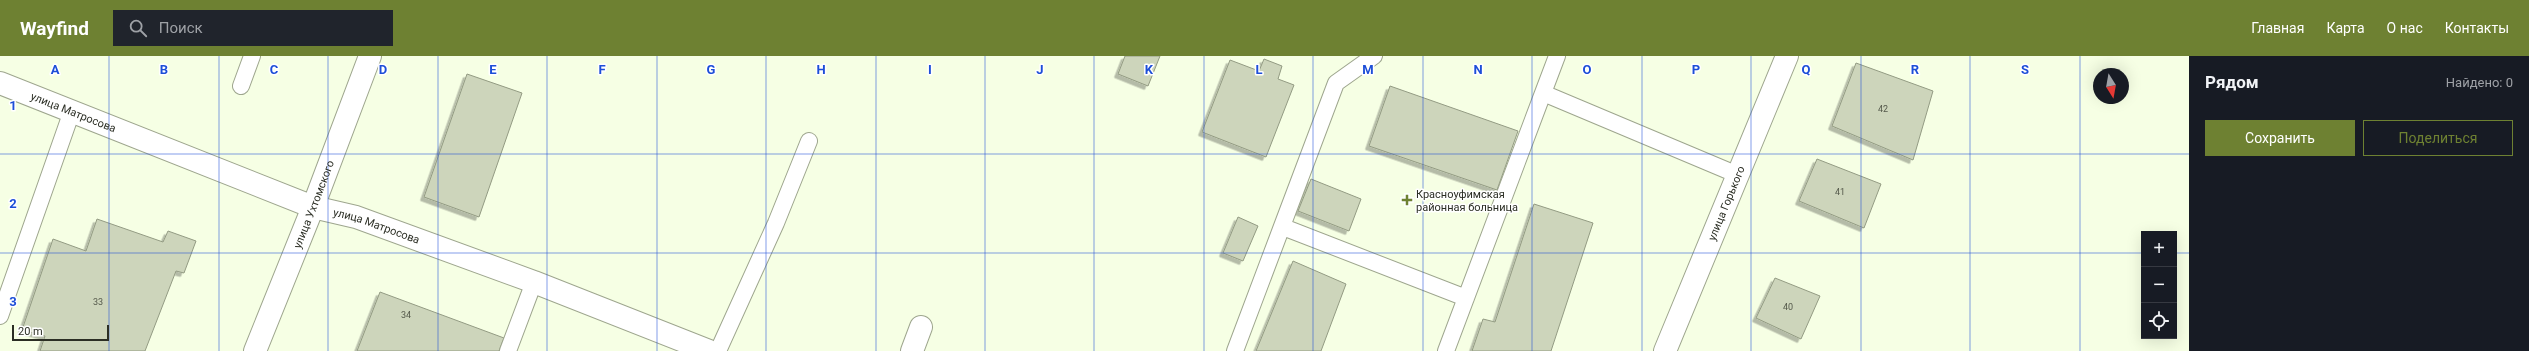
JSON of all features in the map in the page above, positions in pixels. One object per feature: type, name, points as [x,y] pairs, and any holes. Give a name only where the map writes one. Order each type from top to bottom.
[{"type":"street","name":"улица Ухтомского","points":[[255,351],[313,207],[370,56]]},
{"type":"street","name":"улица Горького","points":[[1665,351],[1787,56]]},
{"type":"street","name":"улица Матросова","points":[[0,83],[313,207],[356,217],[534,282],[709,351]]},
{"type":"street","points":[[912,351],[921,327]]},
{"type":"lane","points":[[241,86],[252,56]]},
{"type":"lane","points":[[1236,351],[1336,83],[1374,56]]},
{"type":"lane","points":[[1446,351],[1557,56]]},
{"type":"lane","points":[[1543,93],[1738,175]]},
{"type":"lane","points":[[0,316],[72,111]]},
{"type":"lane","points":[[718,351],[776,224],[809,141]]},
{"type":"lane","points":[[1283,226],[1466,298]]},
{"type":"lane","points":[[508,351],[534,282]]},
{"type":"building","points":[[1125,56],[1160,56],[1148,86],[1118,74]]},
{"type":"building","points":[[1264,59],[1282,66],[1278,79],[1294,85],[1266,157],[1202,132],[1230,60],[1259,71]]},
{"type":"building","points":[[1856,63],[1933,91],[1913,160],[1832,126]]},
{"type":"building","points":[[467,74],[522,93],[479,217],[424,197]]},
{"type":"building","points":[[1390,86],[1518,131],[1497,190],[1369,146]]},
{"type":"building","points":[[1817,159],[1881,184],[1864,228],[1799,201]]},
{"type":"building","points":[[1311,179],[1361,199],[1349,231],[1298,211]]},
{"type":"building","points":[[1534,204],[1593,223],[1551,351],[1472,351],[1483,319],[1495,322]]},
{"type":"building","points":[[1238,217],[1258,226],[1243,261],[1223,253]]},
{"type":"building","points":[[97,219],[163,242],[168,231],[196,241],[184,273],[176,271],[145,351],[40,351],[45,336],[22,330],[53,239],[86,251]]},
{"type":"building","points":[[1293,261],[1346,284],[1321,351],[1256,351]]},
{"type":"building","points":[[1775,278],[1820,296],[1801,339],[1756,318]]},
{"type":"building","points":[[380,292],[504,338],[499,351],[357,351]]},
{"type":"place","name":"Красноуфимская районная больница","points":[[1407,200]]}]
